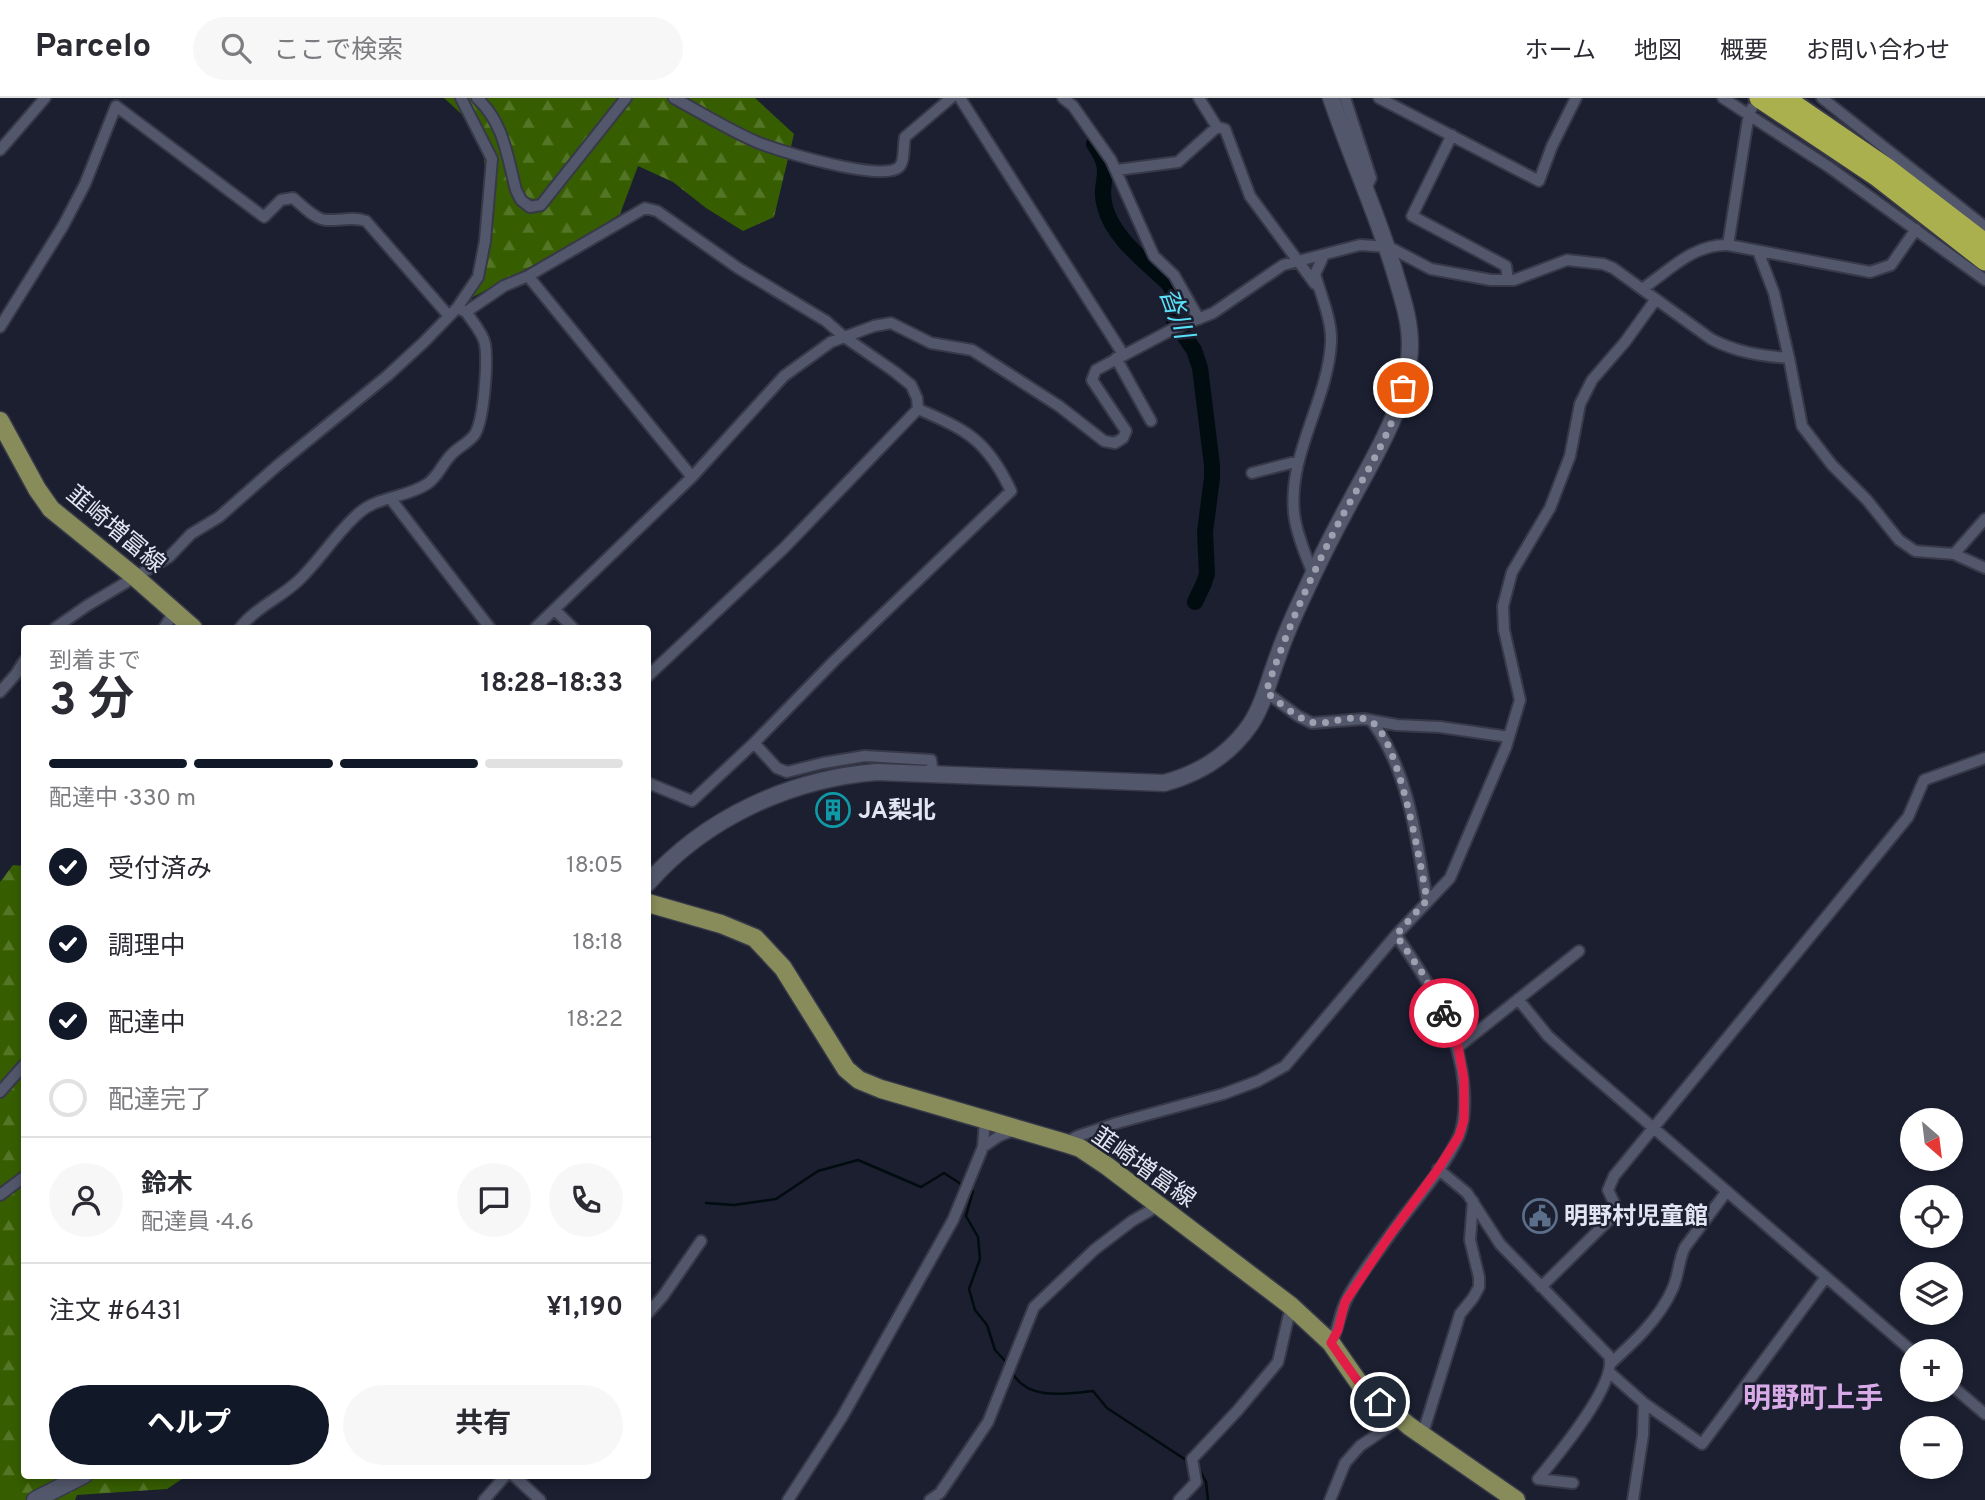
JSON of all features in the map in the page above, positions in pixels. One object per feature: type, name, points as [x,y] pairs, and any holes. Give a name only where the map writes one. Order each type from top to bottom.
[{"type":"highway","points":[[1785,98],[1886,167],[1985,243]]},
{"type":"highway","points":[[1754,105],[1876,176],[1985,261]]},
{"type":"main road","name":"韮崎増富線","points":[[0,421],[51,509],[135,577],[189,625]]},
{"type":"main road","name":"韮崎増富線","points":[[651,905],[721,924],[755,938],[783,968],[846,1069],[859,1080],[881,1089],[1080,1148],[1107,1166],[1291,1306],[1331,1343],[1359,1383],[1400,1419],[1514,1500]]},
{"type":"street","points":[[0,150],[45,98]]},
{"type":"street","points":[[457,312],[478,277],[485,241],[492,159],[461,98]]},
{"type":"street","points":[[477,98],[491,111],[499,124],[516,190],[521,200],[530,207],[541,205],[626,98]]},
{"type":"street","points":[[674,98],[759,143],[809,158],[877,173],[899,168],[902,164],[905,137],[951,98]]},
{"type":"street","points":[[960,98],[1119,356],[1151,421]]},
{"type":"street","points":[[1063,98],[1073,106],[1117,170],[1154,256],[1174,275],[1199,319]]},
{"type":"street","points":[[1199,98],[1217,127],[1226,129],[1250,196],[1319,289]]},
{"type":"street","points":[[651,880],[675,854],[706,830],[749,808],[806,785],[847,774],[933,773],[1164,783],[1203,768],[1222,755],[1251,723],[1313,575],[1384,438],[1399,403],[1410,345],[1407,313],[1389,247],[1331,98]]},
{"type":"street","points":[[1345,98],[1371,178],[1366,188]]},
{"type":"street","points":[[1378,98],[1395,101],[1539,181],[1552,146],[1576,98]]},
{"type":"street","points":[[1723,98],[1754,105],[1985,280]]},
{"type":"street","points":[[1822,98],[1985,227]]},
{"type":"street","points":[[1728,245],[1754,105]]},
{"type":"street","points":[[0,327],[63,226],[85,184],[117,106],[264,217],[281,200],[293,198],[318,218],[326,220],[356,217],[366,221],[457,312],[485,345],[483,398],[474,436],[451,455],[434,478],[415,489],[375,502],[359,513],[320,560],[243,625]]},
{"type":"street","points":[[1117,170],[1178,162],[1217,127]]},
{"type":"street","points":[[1452,135],[1412,216],[1506,266],[1508,280]]},
{"type":"street","points":[[60,625],[169,557],[191,534],[219,517],[387,376],[457,312],[528,276],[645,208],[657,211],[738,268],[826,321],[911,385],[917,398],[918,410],[784,548],[651,673]]},
{"type":"street","points":[[1643,289],[1691,253],[1715,245],[1728,245],[1870,272],[1891,265],[1916,229]]},
{"type":"street","points":[[539,625],[692,477],[783,376],[814,352],[843,336],[874,326],[891,323],[931,342],[972,350],[1025,382],[1093,434],[1110,443],[1123,438],[1126,431],[1092,380],[1096,370],[1178,326],[1213,313],[1283,265],[1360,245],[1389,247],[1431,269],[1490,280],[1514,280],[1567,260],[1603,264],[1613,268],[1727,348],[1789,358]]},
{"type":"street","points":[[1758,251],[1774,293],[1802,426],[1832,465],[1867,500],[1899,540],[1915,551],[1954,554],[1985,568]]},
{"type":"street","points":[[1313,575],[1294,514],[1299,461],[1329,369],[1331,338],[1315,274],[1325,254]]},
{"type":"street","points":[[528,276],[692,477]]},
{"type":"street","points":[[1065,1143],[1105,1127],[1223,1094],[1258,1081],[1285,1066],[1396,935],[1450,878],[1509,737],[1520,700],[1504,630],[1503,606],[1512,572],[1550,509],[1570,456],[1580,404],[1592,380],[1625,342],[1656,299]]},
{"type":"street","points":[[651,784],[692,801],[1011,491],[1002,471],[976,440],[959,427],[918,410]]},
{"type":"street","points":[[1252,473],[1299,461]]},
{"type":"street","points":[[390,498],[488,625]]},
{"type":"street","points":[[1954,554],[1985,519]]},
{"type":"street","points":[[555,610],[570,625]]},
{"type":"street","points":[[166,625],[174,612]]},
{"type":"street","points":[[0,692],[21,666]]},
{"type":"street","points":[[1266,692],[1312,723],[1352,719],[1509,737]]},
{"type":"street","points":[[1373,723],[1394,760],[1407,803],[1427,900]]},
{"type":"street","points":[[754,743],[777,768],[787,772],[865,756],[890,756],[931,760],[933,773]]},
{"type":"street","points":[[1541,1287],[1612,1217],[1616,1207],[1609,1195],[1609,1183],[1908,817],[1924,779],[1985,758]]},
{"type":"street","points":[[1331,1343],[1338,1330],[1345,1302],[1438,1169],[1459,1136],[1464,1120],[1464,1079],[1458,1046],[1433,991],[1396,935]]},
{"type":"street","points":[[1458,1046],[1579,951]]},
{"type":"street","points":[[1518,999],[1548,1036],[1900,1341]]},
{"type":"street","points":[[0,1092],[21,1068]]},
{"type":"street","points":[[788,1500],[842,1417],[953,1220],[983,1147],[985,1119]]},
{"type":"street","points":[[983,1147],[1016,1129]]},
{"type":"street","points":[[1438,1169],[1467,1193],[1500,1244],[1609,1356],[1610,1367],[1644,1403],[1702,1444],[1826,1277]]},
{"type":"street","points":[[0,1195],[21,1179]]},
{"type":"street","points":[[1573,1483],[1538,1479],[1574,1436],[1598,1396],[1610,1367],[1644,1333],[1671,1293],[1685,1247],[1727,1191]]},
{"type":"street","points":[[1422,1436],[1460,1314],[1479,1287],[1470,1240],[1473,1202]]},
{"type":"street","points":[[930,1500],[940,1493],[988,1422],[1034,1307],[1094,1250],[1132,1221],[1158,1206]]},
{"type":"street","points":[[651,1310],[701,1241]]},
{"type":"street","points":[[1180,1500],[1196,1482],[1192,1459],[1278,1362],[1291,1306]]},
{"type":"street","points":[[1963,1396],[1985,1415]]},
{"type":"street","points":[[1633,1500],[1643,1435],[1644,1403]]},
{"type":"street","points":[[1331,1500],[1345,1463],[1360,1446],[1400,1419]]},
{"type":"street","points":[[35,1500],[76,1479]]},
{"type":"street","points":[[484,1500],[502,1479]]},
{"type":"street","points":[[517,1479],[540,1500]]},
{"type":"green space","points":[[444,98],[755,98],[794,134],[774,217],[743,231],[706,208],[673,182],[638,166],[620,214],[575,243],[473,297],[492,219],[482,144],[468,120]]},
{"type":"green space","points":[[13,865],[21,866],[21,1479],[182,1479],[167,1489],[77,1495],[75,1500],[0,1500],[0,882]]},
{"type":"waterway","name":"沓川","points":[[1094,144],[1104,163],[1103,198],[1109,218],[1123,239],[1172,289],[1174,321],[1194,350],[1200,368],[1212,478],[1205,532],[1207,574],[1195,602]]},
{"type":"waterway","points":[[706,1203],[734,1205],[776,1199],[818,1171],[858,1160],[921,1187],[944,1173],[964,1186]]},
{"type":"waterway","points":[[970,1189],[973,1191],[966,1216],[978,1237],[980,1259],[969,1289],[975,1310],[987,1325],[995,1350],[1007,1363]]},
{"type":"waterway","points":[[1012,1372],[1027,1388],[1037,1392],[1059,1394],[1093,1391],[1107,1408],[1189,1462]]},
{"type":"waterway","points":[[1198,1467],[1206,1482],[1208,1500]]},
{"type":"way so far","points":[[1403,388],[1384,438],[1305,593],[1278,655],[1266,692],[1312,723],[1364,719],[1373,723],[1382,735],[1394,760],[1407,803],[1427,900],[1396,935],[1423,974],[1444,1013]]},
{"type":"place","name":"JA梨北","points":[[833,810]]},
{"type":"place","name":"明野村児童館","points":[[1540,1216]]},
{"type":"district","name":"明野町上手","points":[[1813,1397]]},
{"type":"route","points":[[1380,1402],[1359,1383],[1331,1343],[1338,1330],[1345,1302],[1459,1136],[1464,1120],[1464,1079],[1458,1046],[1444,1013]]}]
